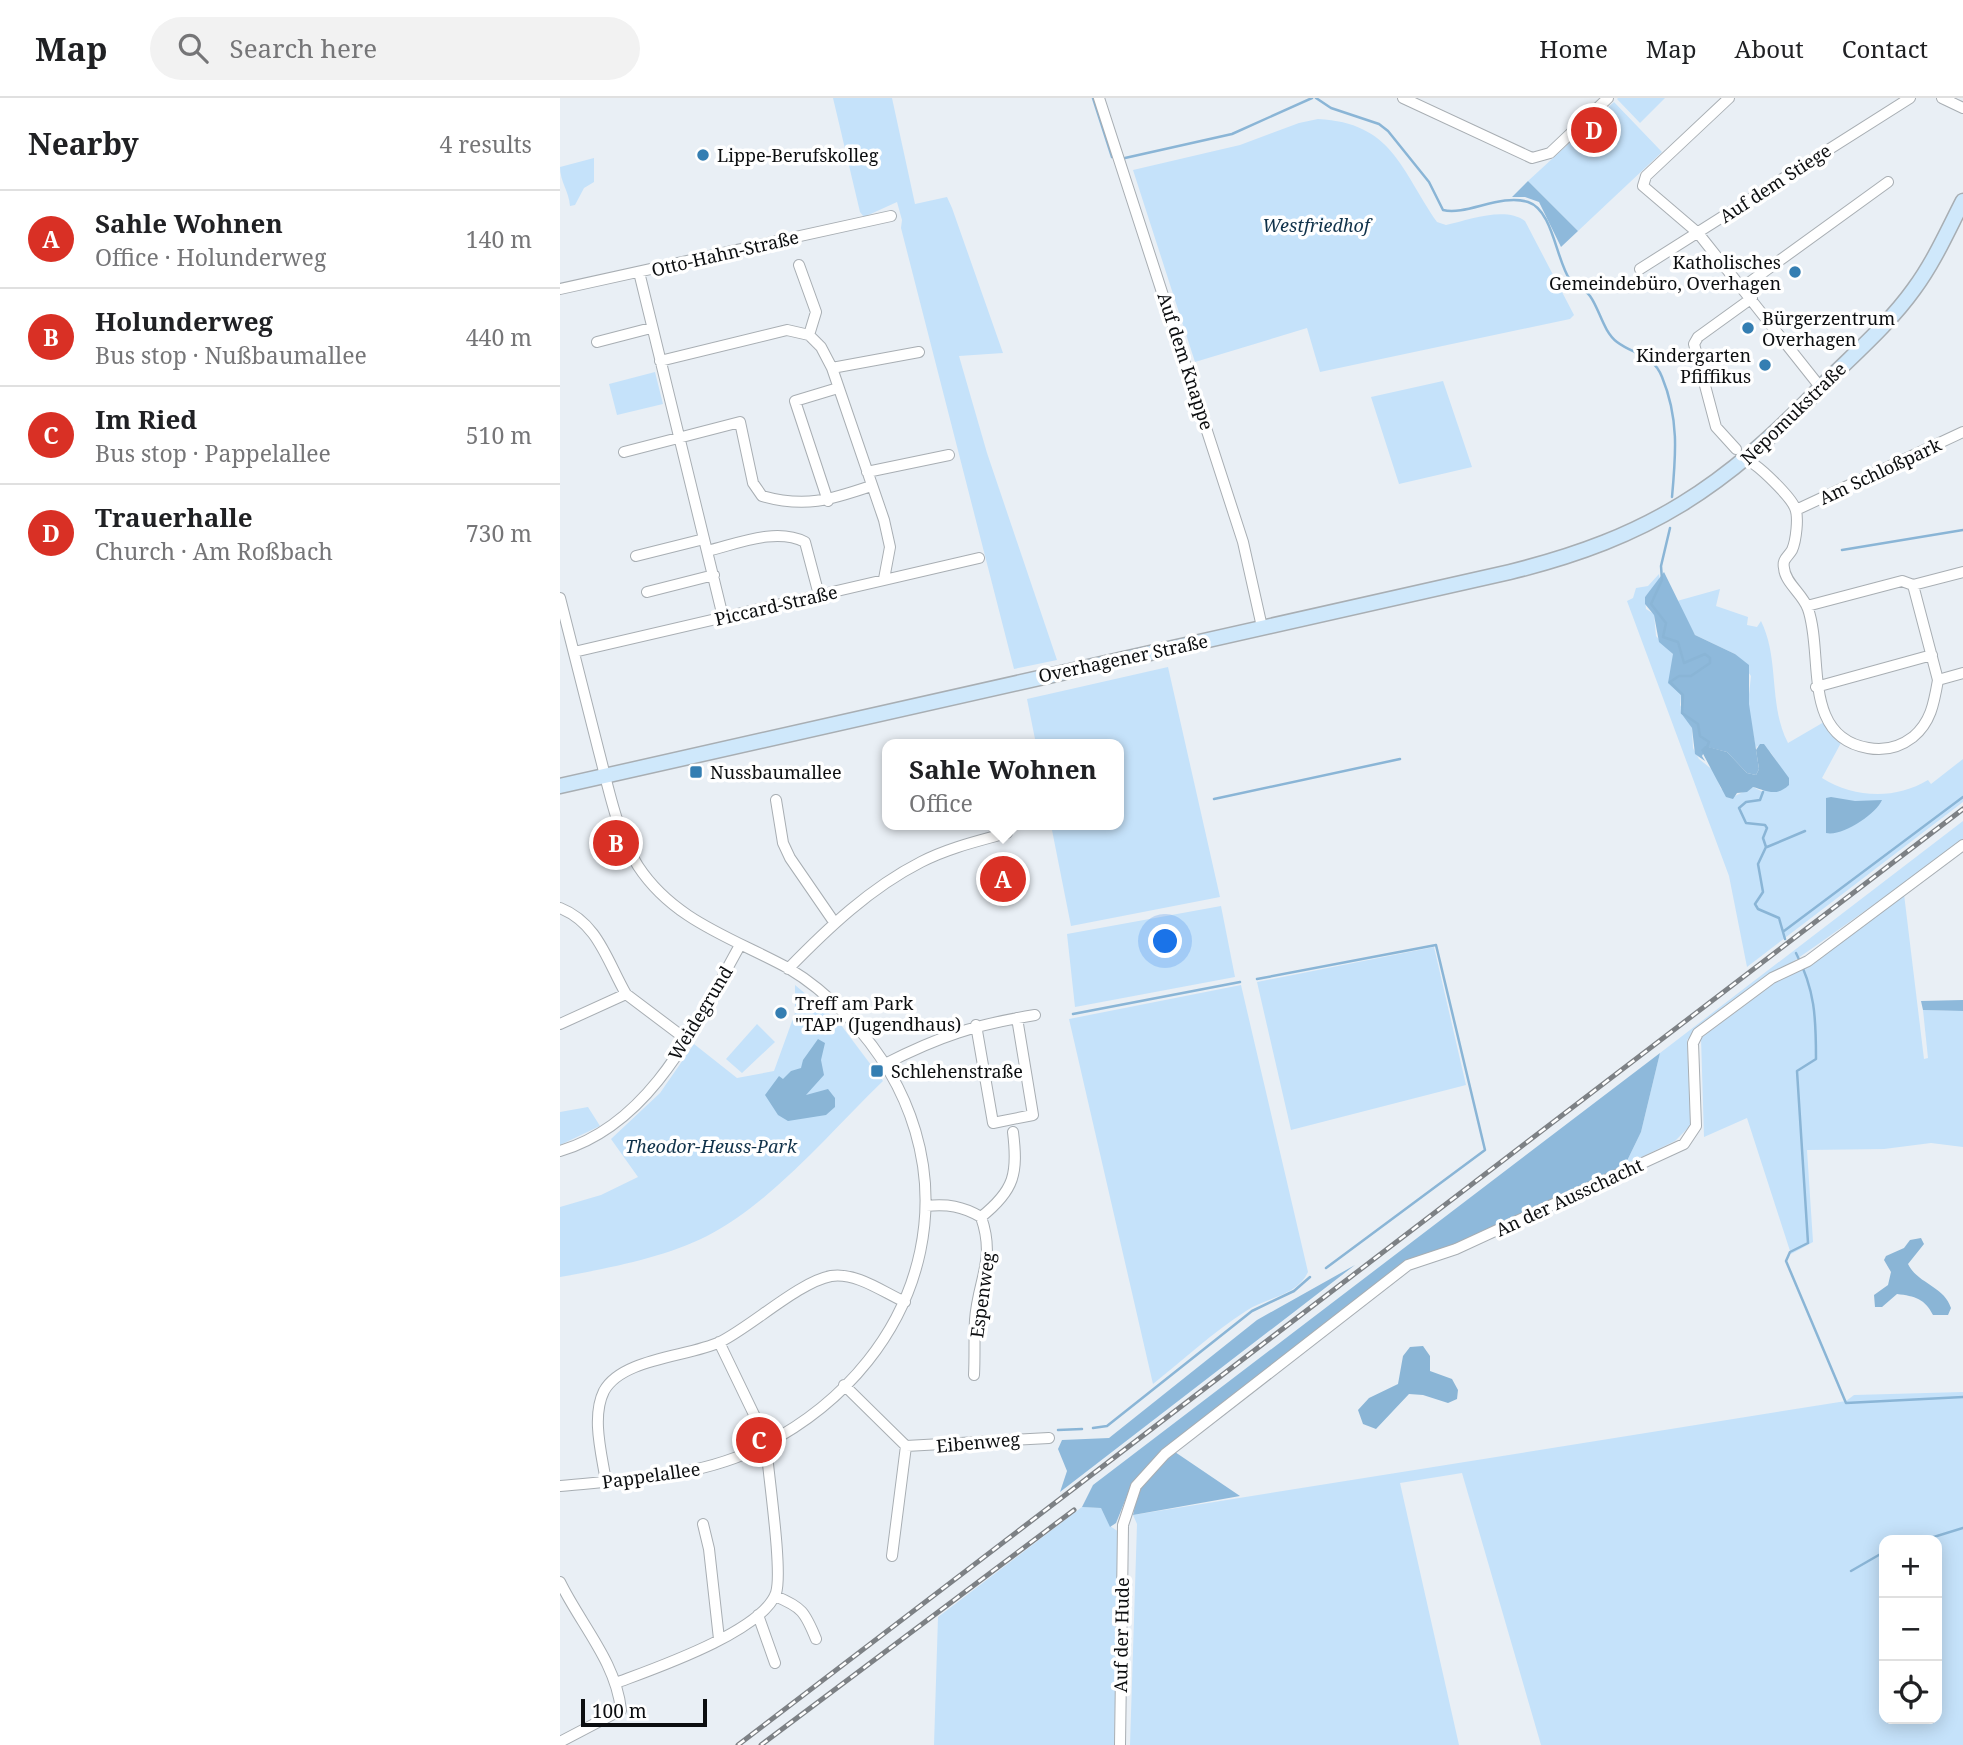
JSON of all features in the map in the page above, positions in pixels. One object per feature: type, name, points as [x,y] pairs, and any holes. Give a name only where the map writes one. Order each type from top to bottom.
[{"type":"main road","name":"Nepomukstraße","points":[[1679,508],[1746,460],[1821,388],[1916,288],[1963,201]]},
{"type":"main road","name":"Overhagener Straße","points":[[560,786],[1559,560],[1625,536],[1679,508]]},
{"type":"street","name":"Auf dem Knappe","points":[[1099,98],[1239,529],[1262,627]]},
{"type":"street","points":[[1403,98],[1532,158],[1550,153],[1608,98]]},
{"type":"street","points":[[1728,98],[1646,176],[1643,182],[1646,191],[1698,233],[1821,388]]},
{"type":"street","name":"Auf dem Stiege","points":[[1640,270],[1910,98]]},
{"type":"street","points":[[1942,98],[1963,108]]},
{"type":"street","points":[[1743,287],[1888,182]]},
{"type":"street","name":"Otto-Hahn-Straße","points":[[560,289],[891,216]]},
{"type":"street","points":[[799,265],[816,312],[809,335]]},
{"type":"street","points":[[639,272],[723,617]]},
{"type":"street","points":[[1736,449],[1716,426],[1694,344],[1698,337],[1752,298]]},
{"type":"street","points":[[597,342],[651,328]]},
{"type":"street","points":[[660,361],[787,330],[809,335],[821,347],[832,368],[871,485],[890,547],[884,579]]},
{"type":"street","points":[[832,368],[919,352]]},
{"type":"street","points":[[828,501],[795,401],[838,388]]},
{"type":"street","points":[[624,452],[740,422],[754,483],[762,496],[779,501],[828,501],[871,485]]},
{"type":"street","name":"Am Schloßpark","points":[[1796,510],[1963,432]]},
{"type":"street","points":[[867,472],[949,455]]},
{"type":"street","points":[[1746,460],[1752,462],[1787,496],[1796,510],[1795,541],[1783,560],[1784,572],[1807,606],[1817,645],[1816,687],[1826,718],[1840,736],[1863,747],[1885,748],[1907,741],[1918,732],[1932,711],[1938,680],[1913,585]]},
{"type":"street","points":[[707,551],[760,538],[797,538],[806,542],[819,595]]},
{"type":"street","points":[[636,556],[704,539]]},
{"type":"street","name":"Piccard-Straße","points":[[574,652],[979,558]]},
{"type":"street","points":[[1807,606],[1902,581],[1913,585],[1963,572]]},
{"type":"street","points":[[647,592],[713,575]]},
{"type":"street","points":[[560,598],[605,775],[625,839],[649,881],[687,917],[739,947],[788,969],[827,996],[859,1030],[885,1064],[912,1122],[923,1172],[926,1206],[916,1277],[891,1328],[844,1385],[906,1446],[892,1556]]},
{"type":"street","points":[[1816,687],[1931,656]]},
{"type":"street","points":[[1938,680],[1963,673]]},
{"type":"street","points":[[776,800],[783,843],[790,858],[834,922]]},
{"type":"street","points":[[788,969],[834,922],[922,861],[1007,833]]},
{"type":"street","name":"An der Ausschacht","points":[[1123,1525],[1136,1486],[1164,1454],[1408,1265],[1456,1249],[1684,1144],[1696,1126],[1693,1043],[1698,1033],[1772,978],[1803,962],[1963,845]]},
{"type":"street","points":[[560,908],[576,915],[591,928],[626,994],[687,1040]]},
{"type":"street","name":"Weidegrund","points":[[560,1151],[586,1142],[617,1120],[653,1084],[687,1040],[739,947]]},
{"type":"street","points":[[560,1024],[626,994]]},
{"type":"street","points":[[885,1064],[926,1043],[976,1025],[1035,1015]]},
{"type":"street","points":[[976,1025],[993,1123],[1034,1115],[1017,1018]]},
{"type":"street","points":[[926,1206],[943,1204],[964,1207],[981,1217],[999,1203],[1013,1182],[1016,1160],[1013,1132]]},
{"type":"street","name":"Espenweg","points":[[974,1375],[975,1318],[988,1261],[989,1239],[981,1217]]},
{"type":"street","points":[[606,1482],[600,1412],[605,1391],[623,1373],[719,1342],[811,1283],[834,1276],[852,1278],[905,1302]]},
{"type":"street","points":[[719,1342],[760,1427]]},
{"type":"street","name":"Pappelallee","points":[[560,1486],[696,1470],[732,1459],[766,1444],[818,1409],[844,1385]]},
{"type":"street","name":"Eibenweg","points":[[906,1446],[1049,1438]]},
{"type":"street","points":[[616,1683],[699,1651],[758,1615],[775,1596],[777,1574],[766,1444]]},
{"type":"street","points":[[703,1524],[709,1549],[719,1639]]},
{"type":"street","name":"Auf der Hude","points":[[1120,1745],[1123,1525]]},
{"type":"street","points":[[560,1582],[600,1649],[616,1683],[621,1710],[560,1742]]},
{"type":"street","points":[[775,1596],[796,1605],[806,1615],[816,1639]]},
{"type":"street","points":[[758,1615],[775,1663]]},
{"type":"green space","points":[[833,98],[892,98],[915,204],[947,197],[952,208],[1003,353],[959,356],[987,453],[1057,660],[1014,669],[901,228],[902,220],[897,202],[864,217],[860,212]]},
{"type":"green space","points":[[1618,98],[1665,98],[1640,123],[1617,99]]},
{"type":"green space","points":[[1614,102],[1662,152],[1578,231],[1528,181]]},
{"type":"green space","name":"Westfriedhof","points":[[1318,119],[1343,122],[1363,129],[1378,139],[1403,167],[1437,222],[1446,225],[1497,214],[1525,221],[1574,315],[1570,319],[1320,372],[1307,328],[1195,362],[1133,170],[1240,145],[1299,123]]},
{"type":"green space","points":[[594,158],[594,182],[584,188],[575,205],[570,206],[560,167]]},
{"type":"green space","points":[[655,372],[663,404],[617,415],[609,384]]},
{"type":"green space","points":[[1443,381],[1472,467],[1399,484],[1371,397]]},
{"type":"green space","points":[[1659,574],[1660,580],[1645,597],[1646,609],[1654,614],[1656,636],[1673,654],[1675,686],[1681,695],[1680,705],[1692,728],[1693,748],[1699,759],[1714,771],[1721,789],[1735,796],[1753,787],[1763,792],[1777,762],[1771,753],[1757,746],[1756,750],[1748,704],[1751,676],[1735,654],[1695,635],[1677,601],[1720,589],[1716,606],[1748,617],[1747,625],[1757,627],[1761,621],[1770,651],[1778,713],[1788,743],[1824,722],[1842,741],[1822,778],[1847,790],[1888,793],[1902,791],[1928,780],[1931,784],[1963,759],[1963,802],[1747,967],[1729,876],[1627,601],[1633,598],[1636,588],[1648,586]]},
{"type":"green space","points":[[1168,667],[1220,897],[1071,926],[1052,830],[1124,830],[1124,739],[1035,739],[1027,699]]},
{"type":"green space","points":[[1963,821],[1963,839],[1687,1040],[1691,1125],[1675,1141],[1625,1165],[1641,1132],[1660,1053]]},
{"type":"green space","points":[[1904,894],[1924,1059],[1928,1058],[1923,1010],[1963,1011],[1963,1147],[1931,1143],[1884,1149],[1807,1150],[1813,1242],[1791,1254],[1747,1118],[1704,1137],[1701,1038],[1795,968],[1815,962]]},
{"type":"green space","points":[[1221,906],[1235,977],[1075,1007],[1067,934]]},
{"type":"green space","points":[[1434,947],[1466,1085],[1291,1130],[1257,982]]},
{"type":"green space","name":"Theodor-Heuss-Park","points":[[795,985],[838,1021],[883,1081],[800,1165],[755,1205],[731,1222],[672,1251],[634,1262],[560,1277],[560,1207],[601,1195],[638,1177],[611,1139],[660,1093],[694,1044],[737,1078],[774,1071],[795,1013]]},
{"type":"green space","points":[[1241,985],[1308,1272],[1297,1286],[1254,1306],[1234,1319],[1153,1384],[1069,1019]]},
{"type":"green space","points":[[757,1024],[775,1042],[742,1073],[726,1059]]},
{"type":"green space","points":[[588,1107],[600,1126],[560,1145],[560,1112]]},
{"type":"green space","points":[[1963,1392],[1963,1745],[1541,1745],[1462,1473],[1400,1483],[1459,1745],[1130,1745],[1137,1524],[1133,1515],[1846,1401],[1854,1395]]},
{"type":"green space","points":[[1082,1507],[1101,1508],[1110,1526],[1119,1532],[1114,1745],[934,1745],[938,1617]]},
{"type":"shaded area","points":[[1528,181],[1578,231],[1561,247],[1539,202],[1525,197],[1512,197]]},
{"type":"shaded area","points":[[1664,572],[1695,635],[1735,654],[1749,665],[1749,704],[1759,769],[1756,775],[1747,773],[1727,752],[1707,747],[1702,756],[1705,761],[1695,754],[1692,728],[1681,713],[1681,695],[1668,683],[1673,654],[1659,642],[1654,615],[1645,604],[1645,597]]},
{"type":"shaded area","points":[[1760,744],[1764,744],[1789,778],[1789,785],[1776,792],[1753,787],[1747,792],[1737,793],[1733,799],[1726,797],[1701,750],[1705,746],[1727,752],[1747,773],[1756,775],[1759,769],[1756,750]]},
{"type":"shaded area","points":[[1826,798],[1855,801],[1882,800],[1873,812],[1858,823],[1841,832],[1826,833]]},
{"type":"shaded area","points":[[1963,1000],[1963,1011],[1923,1010],[1921,1001]]},
{"type":"shaded area","points":[[818,1039],[825,1043],[821,1060],[824,1075],[806,1095],[828,1089],[835,1098],[835,1107],[826,1115],[788,1121],[778,1115],[765,1095],[779,1076],[783,1079],[791,1071],[801,1068],[803,1060]]},
{"type":"shaded area","points":[[1660,1053],[1641,1132],[1625,1165],[1455,1246],[1406,1262],[1161,1451],[1131,1486],[1116,1523],[1110,1527],[1101,1508],[1082,1507],[1093,1485]]},
{"type":"shaded area","points":[[1921,1238],[1924,1244],[1908,1264],[1912,1271],[1948,1301],[1951,1308],[1948,1315],[1933,1315],[1919,1299],[1897,1294],[1882,1307],[1875,1307],[1874,1295],[1888,1285],[1891,1272],[1884,1260],[1886,1256],[1904,1248],[1910,1240]]},
{"type":"shaded area","points":[[1355,1265],[1060,1492],[1067,1471],[1058,1449],[1062,1440],[1109,1438],[1257,1320]]},
{"type":"shaded area","points":[[1423,1346],[1430,1356],[1430,1371],[1452,1379],[1458,1390],[1457,1399],[1448,1403],[1423,1395],[1409,1394],[1376,1429],[1363,1424],[1358,1410],[1369,1398],[1398,1384],[1403,1356],[1410,1347]]},
{"type":"shaded area","points":[[1175,1452],[1240,1496],[1133,1515],[1139,1488]]},
{"type":"waterway","points":[[1093,98],[1112,157]]},
{"type":"waterway","points":[[1125,158],[1232,134],[1312,98]]},
{"type":"waterway","points":[[1316,98],[1331,108],[1379,124],[1388,131],[1429,182],[1443,210],[1462,210],[1507,200],[1528,202],[1536,207],[1549,225],[1570,280],[1590,296],[1608,332],[1617,342],[1648,359],[1662,377],[1674,422],[1672,497]]},
{"type":"waterway","points":[[1670,528],[1661,566],[1662,580],[1651,604],[1666,623],[1663,637],[1678,642],[1684,663],[1705,654],[1710,658],[1710,663],[1691,676],[1679,676],[1670,682],[1683,695],[1682,713],[1698,724],[1700,736],[1709,742],[1707,747]]},
{"type":"waterway","points":[[1842,550],[1963,530]]},
{"type":"waterway","points":[[1214,799],[1400,759]]},
{"type":"waterway","points":[[1763,792],[1760,800],[1746,802],[1739,808],[1746,823],[1765,825],[1767,828],[1763,838],[1766,847],[1758,864],[1763,892],[1755,904],[1758,909],[1779,918],[1785,939]]},
{"type":"waterway","points":[[1784,931],[1963,797]]},
{"type":"waterway","points":[[1767,847],[1805,831]]},
{"type":"waterway","points":[[1257,979],[1436,945],[1485,1150],[1326,1268]]},
{"type":"waterway","points":[[1796,953],[1807,979],[1813,1004],[1816,1059],[1797,1071],[1808,1243],[1790,1252],[1786,1261],[1846,1403],[1963,1397]]},
{"type":"waterway","points":[[1073,1014],[1240,982]]},
{"type":"waterway","points":[[1093,1428],[1107,1426],[1252,1311],[1294,1291],[1310,1277]]},
{"type":"waterway","points":[[1058,1430],[1082,1429]]},
{"type":"waterway","points":[[1940,1535],[1963,1528]]},
{"type":"waterway","points":[[1851,1571],[1879,1555]]},
{"type":"railway","points":[[738,1745],[1963,809]]},
{"type":"railway","points":[[761,1745],[1074,1510]]},
{"type":"place","name":"Trauerhalle","points":[[1594,130]]},
{"type":"place","name":"Lippe-Berufskolleg","points":[[703,155]]},
{"type":"place","name":"Katholisches Gemeindebüro, Overhagen","points":[[1795,272]]},
{"type":"place","name":"Bürgerzentrum Overhagen","points":[[1748,328]]},
{"type":"place","name":"Kindergarten Pfiffikus","points":[[1765,365]]},
{"type":"place","name":"Nussbaumallee","points":[[696,772]]},
{"type":"place","name":"Holunderweg","points":[[616,843]]},
{"type":"place","name":"Sahle Wohnen","points":[[1003,879]]},
{"type":"place","name":"Treff am Park \"TAP\" (Jugendhaus)","points":[[781,1013]]},
{"type":"place","name":"Schlehenstraße","points":[[877,1071]]},
{"type":"place","name":"Im Ried","points":[[759,1440]]}]
